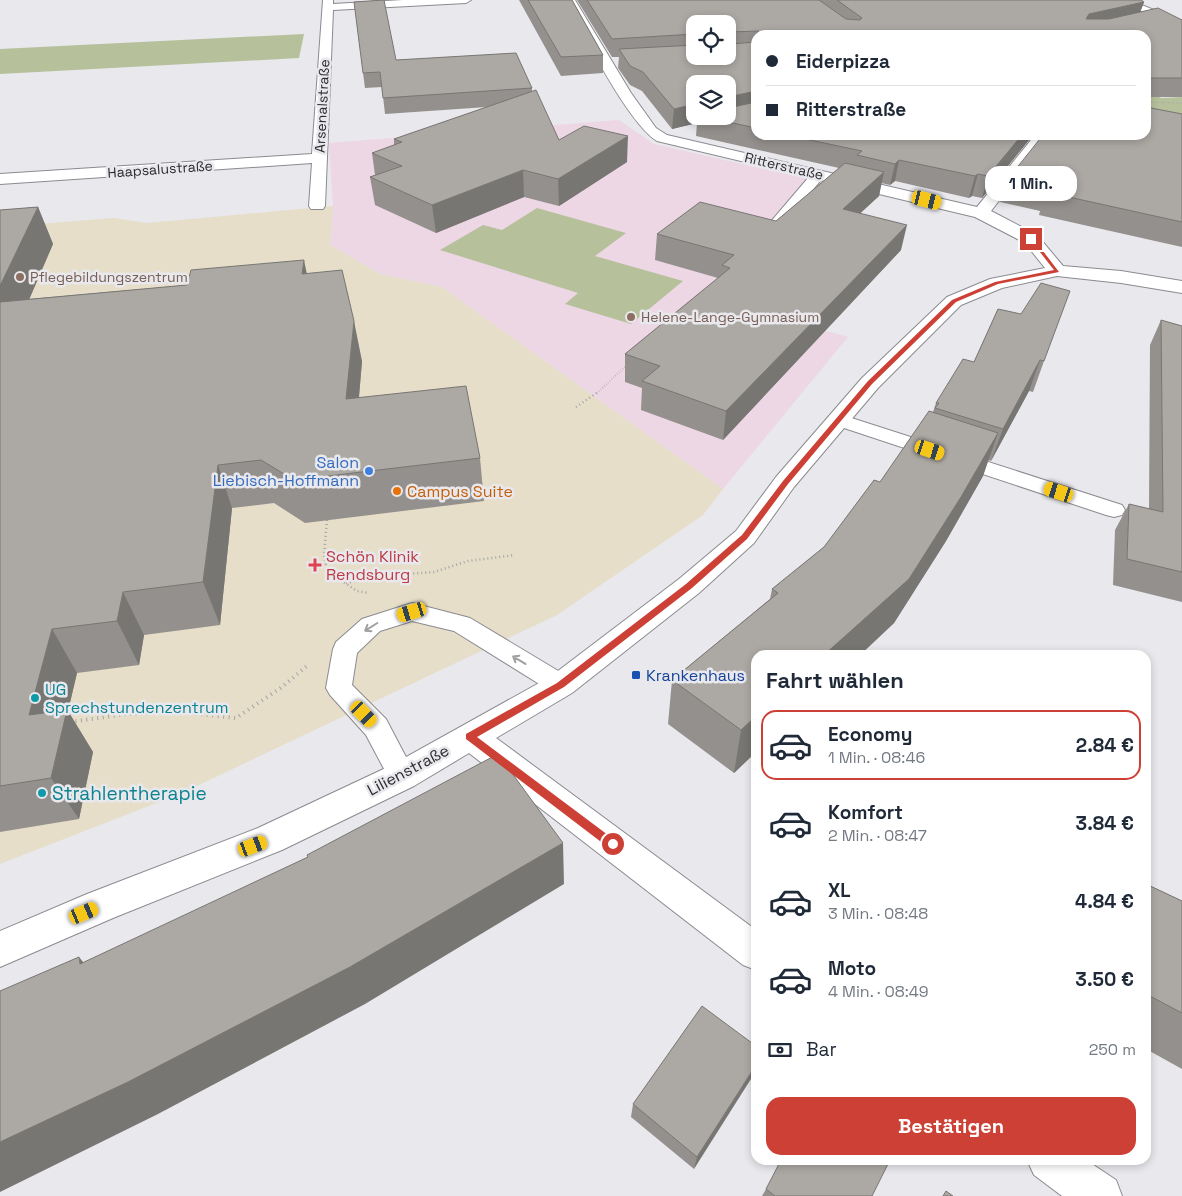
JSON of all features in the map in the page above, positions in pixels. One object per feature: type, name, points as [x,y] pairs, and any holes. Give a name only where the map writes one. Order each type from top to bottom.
[{"type":"street","name":"Arsenalstraße","points":[[317,206],[328,3],[466,0]]},
{"type":"street","points":[[570,0],[613,62],[652,131],[662,138],[690,131]]},
{"type":"street","points":[[1120,0],[1182,25]]},
{"type":"street","points":[[1143,22],[1161,18]]},
{"type":"street","name":"Ritterstraße","points":[[662,138],[981,213],[1031,239],[1057,271]]},
{"type":"street","points":[[981,213],[1038,140]]},
{"type":"street","name":"Haapsalustraße","points":[[0,179],[319,158]]},
{"type":"street","points":[[1057,271],[1120,276],[1182,287]]},
{"type":"street","name":"Lilienstraße","points":[[0,949],[100,906],[270,840],[402,776],[561,685],[689,586],[744,537],[785,482],[870,383],[954,301],[997,283],[1057,271]]},
{"type":"street","points":[[470,736],[751,948]]},
{"type":"street","points":[[1056,1165],[1100,1196]]},
{"type":"lane","points":[[766,237],[819,174]]},
{"type":"lane","points":[[839,420],[1114,510]]},
{"type":"lane","points":[[402,776],[376,727],[339,688],[345,649],[371,625],[412,612],[461,624],[561,685]]},
{"type":"path","points":[[1151,102],[1182,103]]},
{"type":"path","points":[[576,407],[590,399],[629,364]]},
{"type":"path","points":[[345,583],[394,574],[434,572],[468,561],[515,556]]},
{"type":"path","points":[[355,599],[357,591]]},
{"type":"path","points":[[61,723],[127,714],[179,712],[236,718],[282,687],[309,663]]},
{"type":"shaded area","name":"Helene-Lange-Gymnasium","points":[[619,120],[654,144],[834,185],[708,298],[848,337],[723,489],[442,287],[380,274],[330,245],[333,206],[329,143]]},
{"type":"shaded area","name":"Schön Klinik Rendsburg","points":[[333,206],[330,245],[380,274],[442,287],[723,489],[703,515],[557,615],[182,793],[0,864],[0,227],[114,218],[147,223]]},
{"type":"green space","points":[[304,34],[299,58],[0,74],[0,49]]},
{"type":"green space","points":[[1151,91],[1161,98],[1182,97],[1182,121],[1151,115]]},
{"type":"green space","points":[[537,208],[626,233],[595,256],[683,281],[631,324],[565,304],[578,293],[440,250],[483,225],[502,230]]},
{"type":"building","points":[[384,0],[396,60],[516,53],[532,88],[383,98],[380,72],[363,73],[354,2]]},
{"type":"building","points":[[528,0],[572,0],[603,55],[561,57]]},
{"type":"building","points":[[587,0],[819,0],[846,19],[860,20],[862,18],[837,0],[1141,0],[1144,2],[1089,14],[1086,19],[1109,19],[1158,8],[1182,20],[1182,78],[1151,78],[1151,30],[751,30],[736,32],[736,15],[686,15],[686,35],[612,39]]},
{"type":"building","points":[[751,42],[751,92],[736,95],[736,75],[686,75],[686,106],[674,109],[643,72],[630,66],[619,49],[686,45],[686,65],[736,65],[736,44]]},
{"type":"building","points":[[536,90],[559,140],[584,126],[628,136],[558,179],[523,170],[432,205],[370,177],[402,166],[372,153],[402,142],[394,139]]},
{"type":"building","points":[[751,103],[751,127],[736,124],[736,106]]},
{"type":"building","points":[[1151,108],[1182,114],[1182,222],[1046,192],[1048,189],[1007,180],[1039,140],[1151,140]]},
{"type":"building","points":[[810,140],[1018,140],[988,176],[978,174],[975,176],[899,160],[895,164],[857,155],[862,151]]},
{"type":"building","points":[[845,163],[884,172],[843,209],[907,225],[726,411],[642,381],[660,366],[625,354],[730,268],[722,265],[734,255],[657,234],[700,202],[776,221]]},
{"type":"building","points":[[38,207],[0,286],[0,210]]},
{"type":"building","points":[[304,260],[302,274],[342,270],[354,321],[346,399],[466,386],[480,458],[294,480],[261,460],[218,465],[203,582],[123,592],[117,621],[52,629],[29,715],[67,710],[51,778],[0,786],[0,302],[187,285],[191,270]]},
{"type":"building","points":[[1041,283],[1070,291],[1044,361],[1040,360],[1003,429],[935,408],[939,403],[936,403],[963,359],[974,362],[998,309],[1021,314]]},
{"type":"building","points":[[1161,320],[1182,326],[1182,572],[1127,559],[1129,504],[1163,512]]},
{"type":"building","points":[[929,411],[998,433],[961,497],[909,579],[830,650],[751,650],[751,721],[741,730],[672,680],[778,593],[772,589],[824,547],[874,480],[880,482]]},
{"type":"building","points":[[498,754],[563,843],[350,967],[128,1082],[0,1142],[0,991],[79,957],[80,964],[308,857],[307,855]]},
{"type":"building","points":[[1151,886],[1182,901],[1182,1013],[1151,997]]},
{"type":"building","points":[[702,1006],[751,1042],[751,1073],[697,1157],[633,1104]]},
{"type":"building","points":[[778,1165],[888,1165],[872,1196],[775,1196],[766,1189]]},
{"type":"building","points":[[946,1191],[953,1196],[943,1196]]},
{"type":"place","name":"Pflegebildungszentrum","points":[[20,277]]},
{"type":"place","name":"Helene-Lange-Gymnasium","points":[[631,317]]},
{"type":"place","name":"Salon Liebisch-Hoffmann","points":[[369,471]]},
{"type":"place","name":"Campus Suite","points":[[397,491]]},
{"type":"place","name":"Schön Klinik Rendsburg","points":[[315,565]]},
{"type":"place","name":"Krankenhaus","points":[[636,675]]},
{"type":"place","name":"UG Sprechstundenzentrum","points":[[35,698]]},
{"type":"place","name":"Strahlentherapie","points":[[42,793]]},
{"type":"route","points":[[613,844],[470,736],[561,685],[689,586],[744,537],[785,482],[870,383],[954,301],[997,283],[1057,271],[1031,239]]}]
